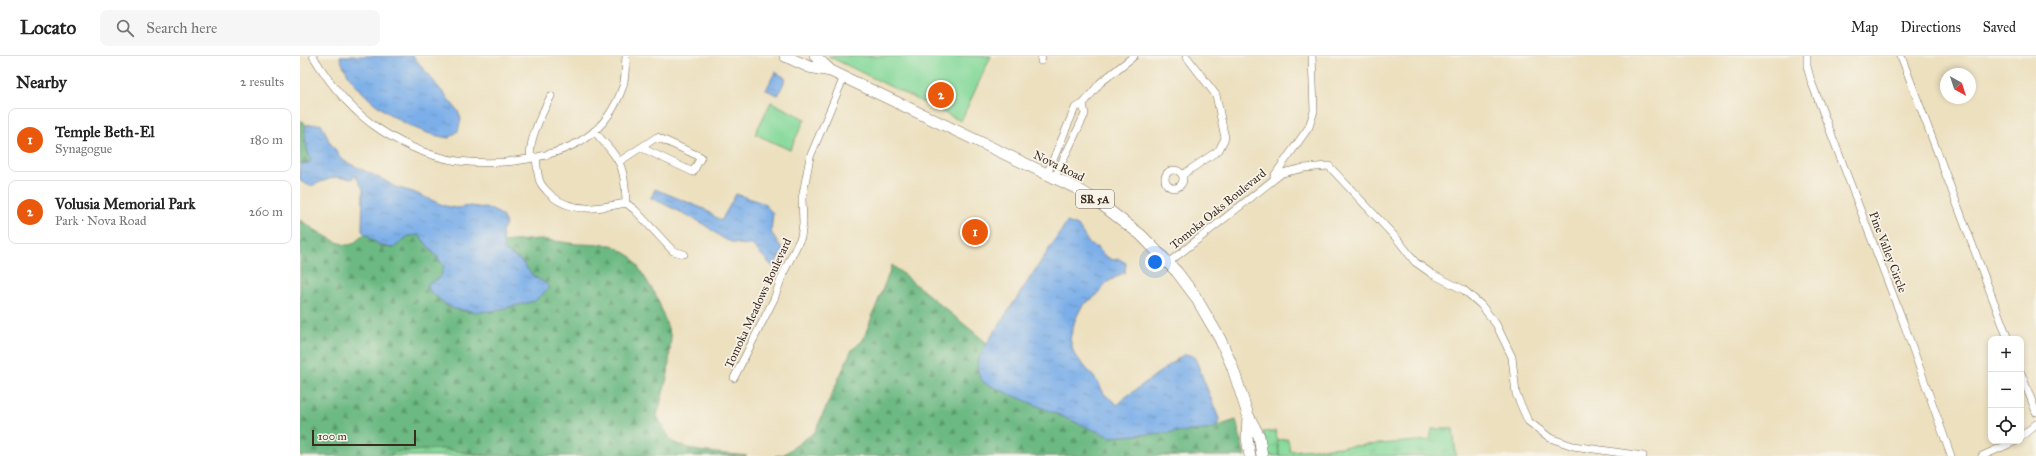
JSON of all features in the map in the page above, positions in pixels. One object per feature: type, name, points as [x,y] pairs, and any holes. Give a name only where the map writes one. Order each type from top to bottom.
[{"type":"main road","name":"SR 5A","points":[[785,56],[809,67],[831,71]]},
{"type":"main road","name":"SR 5A","points":[[814,56],[831,71]]},
{"type":"main road","name":"Nova Road","points":[[831,71],[1051,176],[1097,200],[1141,235],[1168,263],[1194,296],[1220,339],[1232,366],[1248,415],[1259,436],[1262,456]]},
{"type":"main road","name":"Nova Road","points":[[1248,415],[1247,438],[1250,456]]},
{"type":"street","points":[[313,56],[327,79],[342,98],[363,118],[382,131],[403,142],[428,152],[456,160],[471,162],[516,161],[534,158],[559,152],[583,140],[605,120],[618,98],[623,85],[626,56]]},
{"type":"street","points":[[1051,176],[1062,136],[1075,108],[1083,104],[1100,84],[1134,56]]},
{"type":"street","points":[[1182,175],[1218,150],[1225,138],[1216,95],[1186,56]]},
{"type":"street","points":[[1271,181],[1309,127],[1314,111],[1312,56]]},
{"type":"street","name":"Pine Valley Circle","points":[[1807,56],[1807,66],[1811,81],[1904,324],[1951,456]]},
{"type":"street","points":[[1901,56],[2007,336]]},
{"type":"street","name":"Tomoka Meadows Boulevard","points":[[734,378],[774,298],[783,274],[801,237],[803,223],[802,199],[810,157],[844,76]]},
{"type":"street","points":[[551,96],[544,109],[529,151],[534,158],[540,182],[544,188],[561,203],[577,208],[598,208],[626,203],[635,210],[673,252],[684,254]]},
{"type":"street","points":[[1051,176],[1072,141],[1085,114],[1083,104]]},
{"type":"street","points":[[594,131],[620,161],[625,185],[626,203]]},
{"type":"street","points":[[1062,136],[1072,141]]},
{"type":"street","points":[[620,161],[657,137],[701,157],[693,172],[642,148]]},
{"type":"street","name":"Tomoka Oaks Boulevard","points":[[1168,263],[1282,173],[1304,168],[1329,166],[1398,240],[1416,262],[1432,274],[1464,290],[1481,305],[1496,324],[1512,357],[1516,394],[1528,421],[1550,438],[1573,446],[1643,456]]},
{"type":"street","points":[[2024,381],[2036,412]]},
{"type":"street","points":[[2024,434],[2036,424]]},
{"type":"street","points":[[1982,456],[2009,444]]},
{"type":"green space","points":[[828,56],[991,56],[961,121]]},
{"type":"green space","points":[[771,102],[805,119],[790,150],[755,134]]},
{"type":"green space","points":[[300,119],[306,125],[306,143],[311,160],[309,163],[300,164]]},
{"type":"green space","points":[[300,220],[330,238],[347,245],[354,243],[365,234],[382,247],[394,248],[408,236],[419,235],[444,266],[440,278],[435,281],[429,290],[448,306],[458,310],[469,311],[491,310],[534,301],[545,283],[533,276],[521,261],[504,250],[502,242],[539,239],[577,244],[612,245],[632,257],[657,297],[671,337],[668,374],[657,416],[672,442],[698,451],[747,456],[490,456],[442,449],[396,452],[388,456],[300,456]]},
{"type":"green space","points":[[892,265],[987,343],[977,363],[1110,437],[1205,430],[1236,420],[1245,456],[775,456],[783,455],[815,432],[851,351],[863,340]]},
{"type":"green space","points":[[1432,429],[1453,429],[1456,456],[1279,456],[1277,440],[1288,439],[1290,451],[1430,440]]},
{"type":"green space","points":[[1276,431],[1279,456],[1266,456],[1263,432]]},
{"type":"green space","points":[[442,449],[490,456],[388,456],[396,452]]},
{"type":"water","points":[[340,56],[413,56],[458,111],[461,119],[458,131],[449,138],[434,135],[400,121],[368,98],[355,85],[346,71]]},
{"type":"water","points":[[775,72],[786,78],[778,95],[766,90]]},
{"type":"water","points":[[306,125],[322,125],[329,141],[342,160],[382,179],[395,187],[413,192],[445,206],[456,208],[471,206],[490,209],[500,214],[506,224],[502,231],[504,250],[521,261],[533,276],[545,283],[549,288],[535,301],[493,311],[478,312],[454,309],[446,305],[429,290],[427,284],[440,278],[444,266],[419,235],[408,236],[394,248],[376,243],[362,231],[363,189],[355,175],[352,179],[335,177],[310,186],[300,181],[300,164],[309,163],[311,160],[306,143]]},
{"type":"water","points":[[655,189],[704,209],[721,221],[736,194],[763,203],[773,213],[771,232],[783,250],[773,267],[752,245],[727,241],[696,220],[651,198]]},
{"type":"water","points":[[1067,222],[1078,226],[1090,245],[1098,248],[1104,255],[1112,260],[1119,259],[1126,263],[1125,272],[1106,283],[1097,295],[1082,306],[1075,320],[1070,339],[1074,354],[1098,382],[1104,394],[1118,405],[1123,399],[1183,355],[1188,354],[1192,356],[1196,361],[1219,419],[1217,427],[1205,430],[1110,437],[984,383],[980,377],[977,367],[981,354]]},
{"type":"place","name":"Volusia Memorial Park","points":[[941,95]]},
{"type":"place","name":"Temple Beth-El","points":[[975,232]]}]
